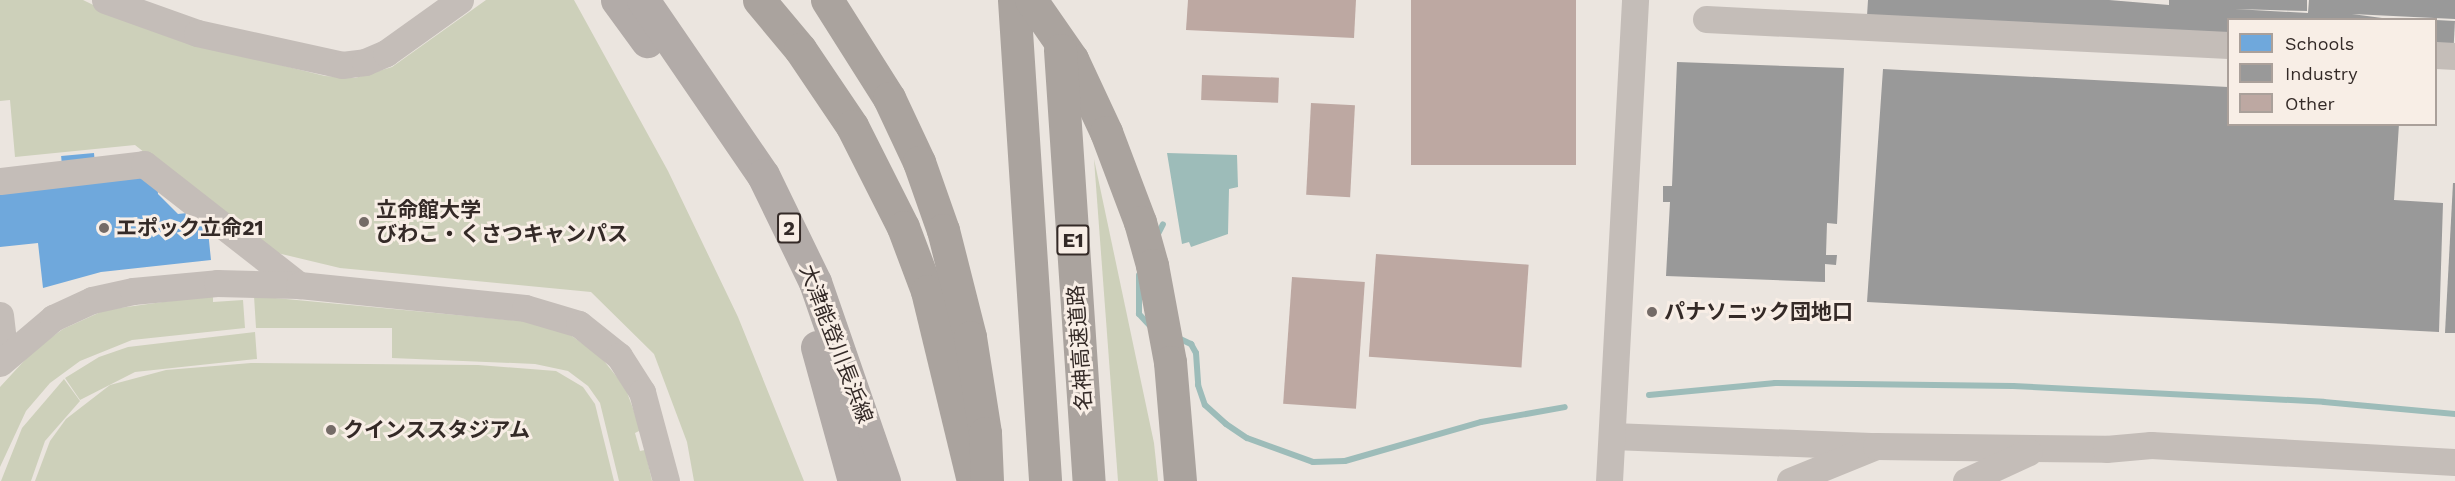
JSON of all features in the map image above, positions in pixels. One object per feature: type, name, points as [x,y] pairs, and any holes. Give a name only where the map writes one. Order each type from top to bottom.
[{"type":"highway","points":[[827,0],[889,98],[919,162],[943,230],[970,337],[985,433],[987,481]]},
{"type":"highway","name":"名神高速道路","points":[[1014,0],[1045,481]]},
{"type":"highway","points":[[1031,0],[1072,59],[1106,132],[1140,222],[1152,265],[1170,362],[1180,481]]},
{"type":"highway","name":"名神高速道路","points":[[1057,0],[1089,481]]},
{"type":"highway","points":[[763,4],[800,49],[852,126],[903,227],[927,291],[973,481]]},
{"type":"main road","name":"大津能登川長浜線","points":[[617,0],[681,86],[748,193],[786,270],[823,361],[854,481]]},
{"type":"main road","name":"大津能登川長浜線","points":[[643,0],[763,175],[815,282],[884,481]]},
{"type":"street","points":[[105,0],[197,33],[342,65],[365,62],[386,53],[460,0]]},
{"type":"street","points":[[1610,481],[1635,0]]},
{"type":"street","points":[[1706,19],[2227,45]]},
{"type":"street","points":[[2437,55],[2455,56]]},
{"type":"street","points":[[0,181],[144,164],[298,285]]},
{"type":"street","points":[[2,361],[53,318],[112,295],[217,284],[298,285],[525,308],[579,324],[619,356],[635,379],[651,418],[666,481]]},
{"type":"street","points":[[0,315],[2,361]]},
{"type":"street","points":[[1612,436],[1876,446],[2041,448],[2151,446],[2455,462]]},
{"type":"street","points":[[1790,481],[1876,446]]},
{"type":"street","points":[[1966,481],[2041,448]]},
{"type":"green space","points":[[0,0],[83,0],[116,16],[216,49],[325,76],[355,78],[392,67],[486,0],[574,0],[668,171],[738,317],[804,481],[694,481],[687,442],[654,354],[591,292],[340,268],[269,251],[135,145],[15,157],[10,100],[0,101]]},
{"type":"green space","points":[[1094,159],[1154,443],[1158,481],[1118,481]]},
{"type":"green space","points":[[213,295],[213,302],[243,300],[245,328],[132,340],[80,361],[50,383],[26,411],[0,467],[0,387],[35,349],[63,329],[105,310]]},
{"type":"green space","points":[[254,296],[531,322],[569,334],[600,356],[625,387],[641,430],[635,433],[640,451],[645,450],[652,481],[619,481],[600,403],[588,386],[568,371],[535,364],[392,358],[392,328],[256,328]]},
{"type":"green space","points":[[255,332],[257,359],[135,372],[80,400],[65,378],[99,357],[128,347]]},
{"type":"green space","name":"クインススタジアム","points":[[251,363],[478,365],[556,371],[583,387],[595,404],[614,481],[35,481],[50,441],[66,419],[110,385],[166,370]]},
{"type":"green space","points":[[64,379],[80,401],[45,441],[31,481],[1,481],[22,428]]},
{"type":"water","points":[[1167,153],[1237,155],[1238,187],[1229,189],[1228,234],[1191,247],[1189,242],[1182,244]]},
{"type":"building: Schools","points":[[94,153],[95,165],[62,168],[61,156]]},
{"type":"building: Schools","name":"エポック立命21","points":[[156,169],[158,194],[178,214],[206,211],[211,260],[101,272],[43,288],[38,243],[0,247],[0,186]]},
{"type":"building: Industry","points":[[1868,0],[2109,0],[2169,5],[2169,0],[2307,0],[2307,11],[2235,9],[2308,13],[2309,0],[2455,0],[2455,19],[2352,14],[2382,18],[2227,18],[2227,36],[1867,16]]},
{"type":"building: Industry","points":[[2437,20],[2455,21],[2454,48],[2437,47]]},
{"type":"building: Industry","points":[[1677,62],[1844,68],[1837,224],[1827,223],[1826,255],[1837,255],[1836,265],[1825,264],[1825,282],[1666,276],[1670,202],[1663,202],[1663,186],[1672,186]]},
{"type":"building: Industry","points":[[1883,69],[2227,87],[2227,126],[2399,126],[2394,200],[2443,203],[2439,332],[1867,302]]},
{"type":"building: Industry","points":[[2453,183],[2455,183],[2455,333],[2445,333]]},
{"type":"building: Other","points":[[1188,0],[1356,0],[1354,38],[1186,30]]},
{"type":"building: Other","points":[[1411,0],[1576,0],[1576,165],[1411,165]]},
{"type":"building: Other","points":[[1202,75],[1279,78],[1278,103],[1201,100]]},
{"type":"building: Other","points":[[1311,103],[1355,105],[1350,197],[1306,195]]},
{"type":"building: Other","points":[[1376,254],[1529,265],[1521,367],[1369,357]]},
{"type":"building: Other","points":[[1292,277],[1365,282],[1356,409],[1283,404]]},
{"type":"waterway","points":[[1157,236],[1163,224]]},
{"type":"waterway","points":[[1139,275],[1139,314],[1150,326]]},
{"type":"waterway","points":[[1176,337],[1191,344],[1196,353],[1198,385],[1205,405],[1226,424],[1247,438],[1313,462],[1345,461],[1481,422],[1565,407]]},
{"type":"waterway","points":[[1649,395],[1775,383],[2013,386],[2324,402],[2455,414]]},
{"type":"place","name":"立命館大学 びわこ・くさつキャンパス","points":[[364,222]]},
{"type":"place","name":"エポック立命21","points":[[104,228]]},
{"type":"place","name":"パナソニック団地口","points":[[1652,312]]},
{"type":"place","name":"クインススタジアム","points":[[331,430]]}]
